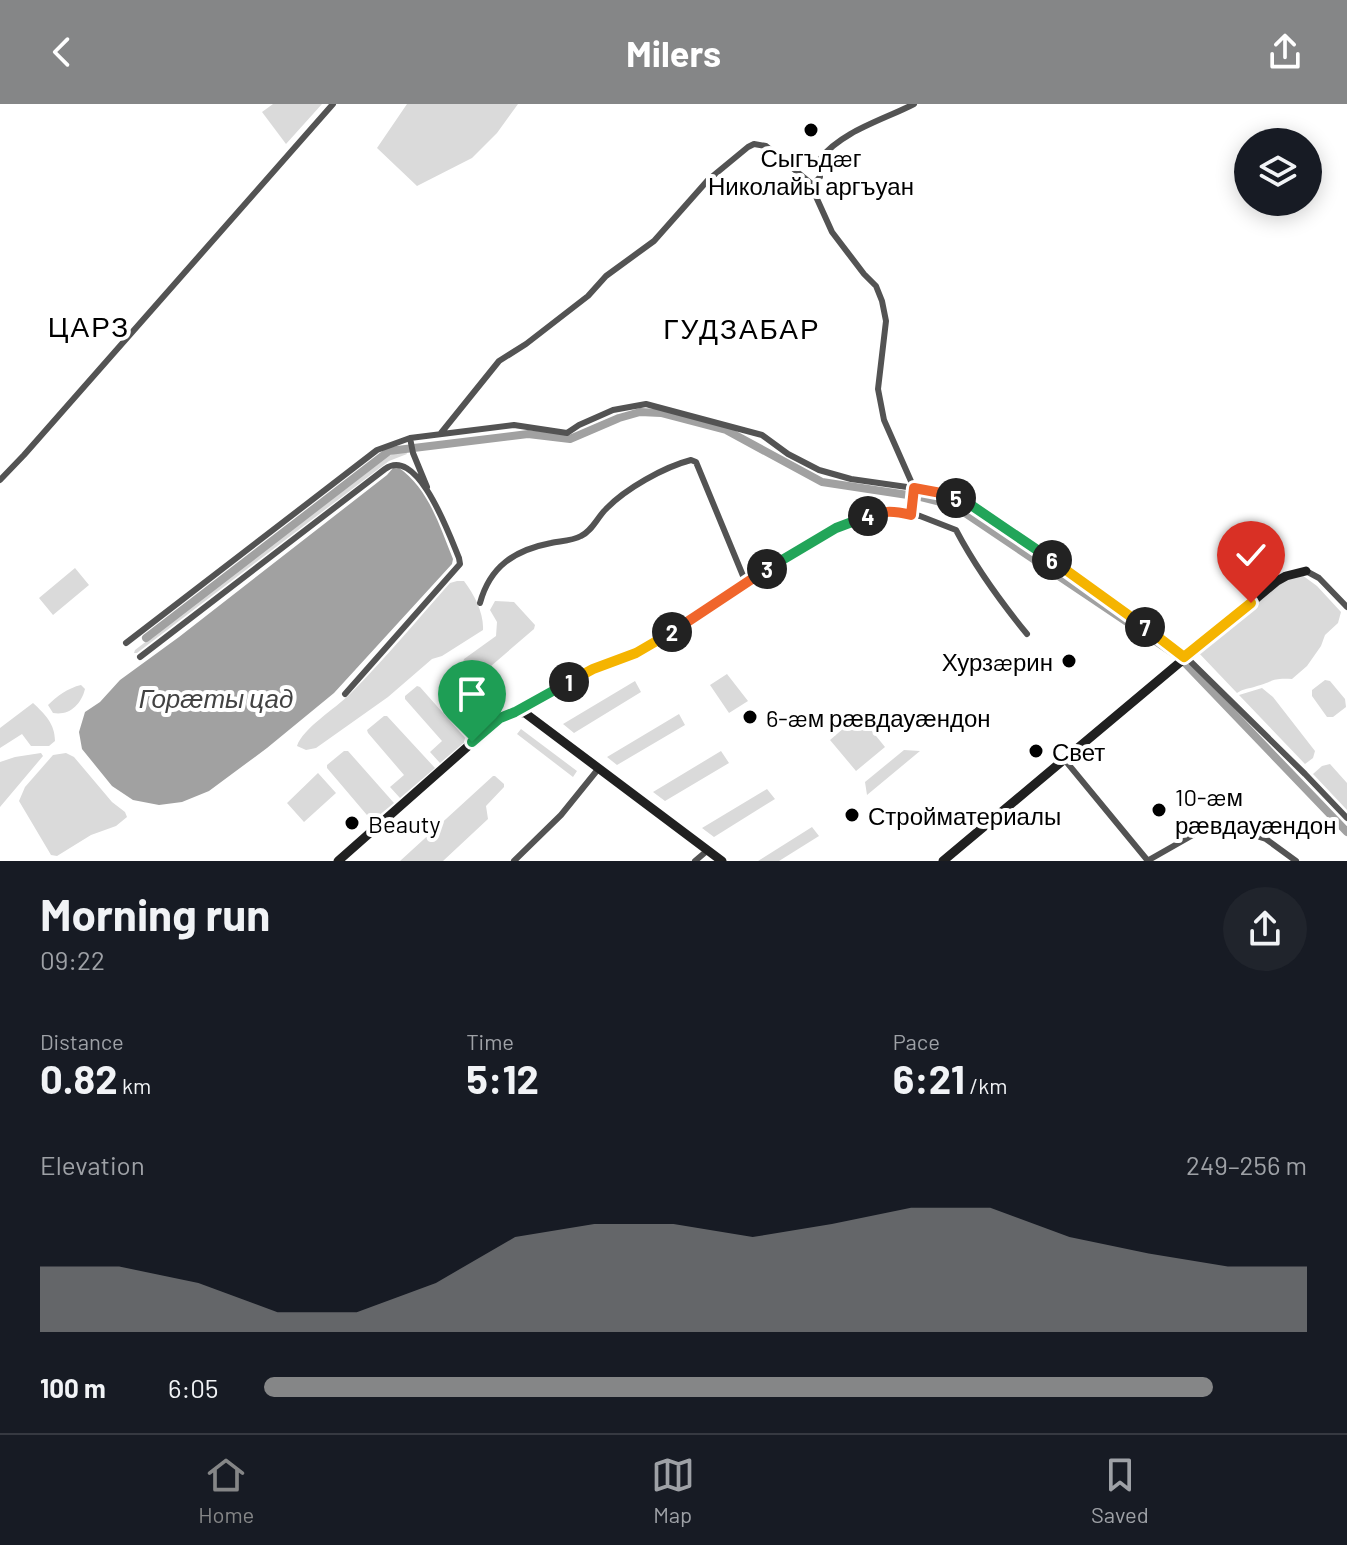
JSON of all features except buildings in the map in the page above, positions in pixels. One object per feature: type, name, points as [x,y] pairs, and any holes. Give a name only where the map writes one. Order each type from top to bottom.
[{"type":"street","points":[[0,480],[333,104]]},
{"type":"street","points":[[813,185],[820,177],[820,159],[827,150],[870,124],[914,104]]},
{"type":"street","points":[[441,433],[499,361],[526,344],[588,296],[606,276],[654,241],[708,180],[748,147],[754,144],[766,146],[813,185],[816,199],[832,232],[876,286],[882,301],[886,321],[878,389],[884,420],[914,490],[912,512]]},
{"type":"street","points":[[126,643],[377,450],[410,438],[514,425],[567,433],[613,410],[646,404],[762,435],[788,454],[819,470],[851,479],[941,493],[965,501],[1034,547],[1184,657],[1347,818]]},
{"type":"street","points":[[345,694],[460,564],[413,453],[410,438]]},
{"type":"street","points":[[480,603],[484,587],[492,574],[516,554],[580,537],[616,500],[666,469],[691,460],[696,462],[746,583]]},
{"type":"street","points":[[140,657],[390,465],[401,464],[408,469],[431,496]]},
{"type":"street","points":[[338,861],[500,718],[586,672],[636,653],[836,528],[881,511],[912,512],[956,530],[984,578],[1027,634]]},
{"type":"street","points":[[943,861],[1277,581],[1306,571],[1319,578],[1347,607]]},
{"type":"street","points":[[515,712],[525,713],[722,861]]},
{"type":"street","points":[[1064,759],[1148,861],[1214,823],[1266,839],[1296,861]]},
{"type":"street","points":[[514,861],[561,815],[599,768]]},
{"type":"street","points":[[695,861],[708,850]]},
{"type":"shaded area","points":[[273,104],[322,104],[286,144],[262,112]]},
{"type":"shaded area","points":[[407,104],[518,104],[497,133],[472,158],[417,186],[377,148]]},
{"type":"shaded area","points":[[406,452],[389,461],[134,653],[389,456]]},
{"type":"shaded area","points":[[75,568],[89,585],[53,615],[39,598]]},
{"type":"shaded area","points":[[1302,575],[1341,612],[1338,623],[1325,635],[1307,666],[1292,679],[1276,679],[1237,693],[1196,650],[1275,578]]},
{"type":"shaded area","points":[[464,581],[475,598],[483,630],[432,659],[388,697],[316,748],[306,750],[297,746],[312,726],[363,681],[450,583]]},
{"type":"shaded area","points":[[495,601],[514,602],[535,625],[477,678],[463,662],[496,636],[497,622],[490,610]]},
{"type":"shaded area","points":[[727,674],[748,701],[729,713],[710,685]]},
{"type":"shaded area","points":[[1325,680],[1330,681],[1345,699],[1346,707],[1333,717],[1327,717],[1312,696],[1312,690]]},
{"type":"shaded area","points":[[635,681],[641,692],[574,733],[563,724]]},
{"type":"shaded area","points":[[81,685],[85,689],[77,704],[64,713],[53,713],[48,705],[63,693]]},
{"type":"shaded area","points":[[417,686],[467,740],[440,763],[430,752],[442,741],[405,699]]},
{"type":"shaded area","points":[[1262,688],[1273,697],[1315,751],[1313,758],[1305,764],[1239,695]]},
{"type":"shaded area","points":[[33,703],[51,724],[55,741],[49,746],[31,746],[22,734],[0,748],[0,728]]},
{"type":"shaded area","points":[[679,714],[685,725],[617,765],[607,757]]},
{"type":"shaded area","points":[[859,715],[885,747],[856,771],[830,740]]},
{"type":"shaded area","points":[[384,716],[435,768],[400,798],[390,787],[404,775],[367,730]]},
{"type":"shaded area","points":[[521,729],[577,771],[573,777],[517,734]]},
{"type":"shaded area","points":[[904,750],[920,751],[867,795],[865,782]]},
{"type":"shaded area","points":[[344,751],[348,751],[394,803],[372,821],[327,768]]},
{"type":"shaded area","points":[[721,751],[729,763],[665,801],[653,792]]},
{"type":"shaded area","points":[[41,753],[43,756],[0,807],[0,762]]},
{"type":"shaded area","points":[[66,753],[74,757],[127,817],[116,826],[91,835],[57,856],[51,855],[19,801],[25,787],[53,755]]},
{"type":"shaded area","points":[[1330,764],[1347,783],[1347,810],[1313,774]]},
{"type":"shaded area","points":[[318,773],[336,793],[304,822],[287,803]]},
{"type":"shaded area","points":[[493,776],[504,787],[486,806],[488,819],[443,861],[400,861]]},
{"type":"shaded area","points":[[767,789],[775,799],[714,837],[702,828]]},
{"type":"shaded area","points":[[812,827],[819,836],[779,861],[758,861]]},
{"type":"water","name":"Горӕты цад","points":[[398,467],[418,486],[432,508],[453,559],[452,564],[334,693],[209,791],[182,802],[159,805],[133,800],[112,786],[82,749],[79,732],[85,712],[100,702],[120,680]]},
{"type":"waterway","points":[[146,638],[389,451],[528,434],[570,439],[640,412],[661,413],[726,430],[822,482],[953,505],[1176,655]]},
{"type":"waterway","points":[[1184,662],[1347,832]]},
{"type":"place","name":"Сыгъдæг Николайы аргъуан","points":[[811,130]]},
{"type":"place","name":"Хурзæрин","points":[[1069,661]]},
{"type":"place","name":"6-æм рӕвдауӕндон","points":[[750,717]]},
{"type":"place","name":"Свет","points":[[1036,751]]},
{"type":"place","name":"10-æм рӕвдауӕндон","points":[[1159,810]]},
{"type":"place","name":"Стройматериалы","points":[[852,815]]},
{"type":"place","name":"Beauty","points":[[352,823]]},
{"type":"district","name":"ЦАРЗ","points":[[89,326]]},
{"type":"district","name":"ГУДЗАБАР","points":[[742,328]]},
{"type":"route","points":[[472,742],[500,718],[586,672],[636,653],[836,528],[881,511],[911,515],[914,488],[965,501],[1034,547],[1184,657],[1251,603]]}]
